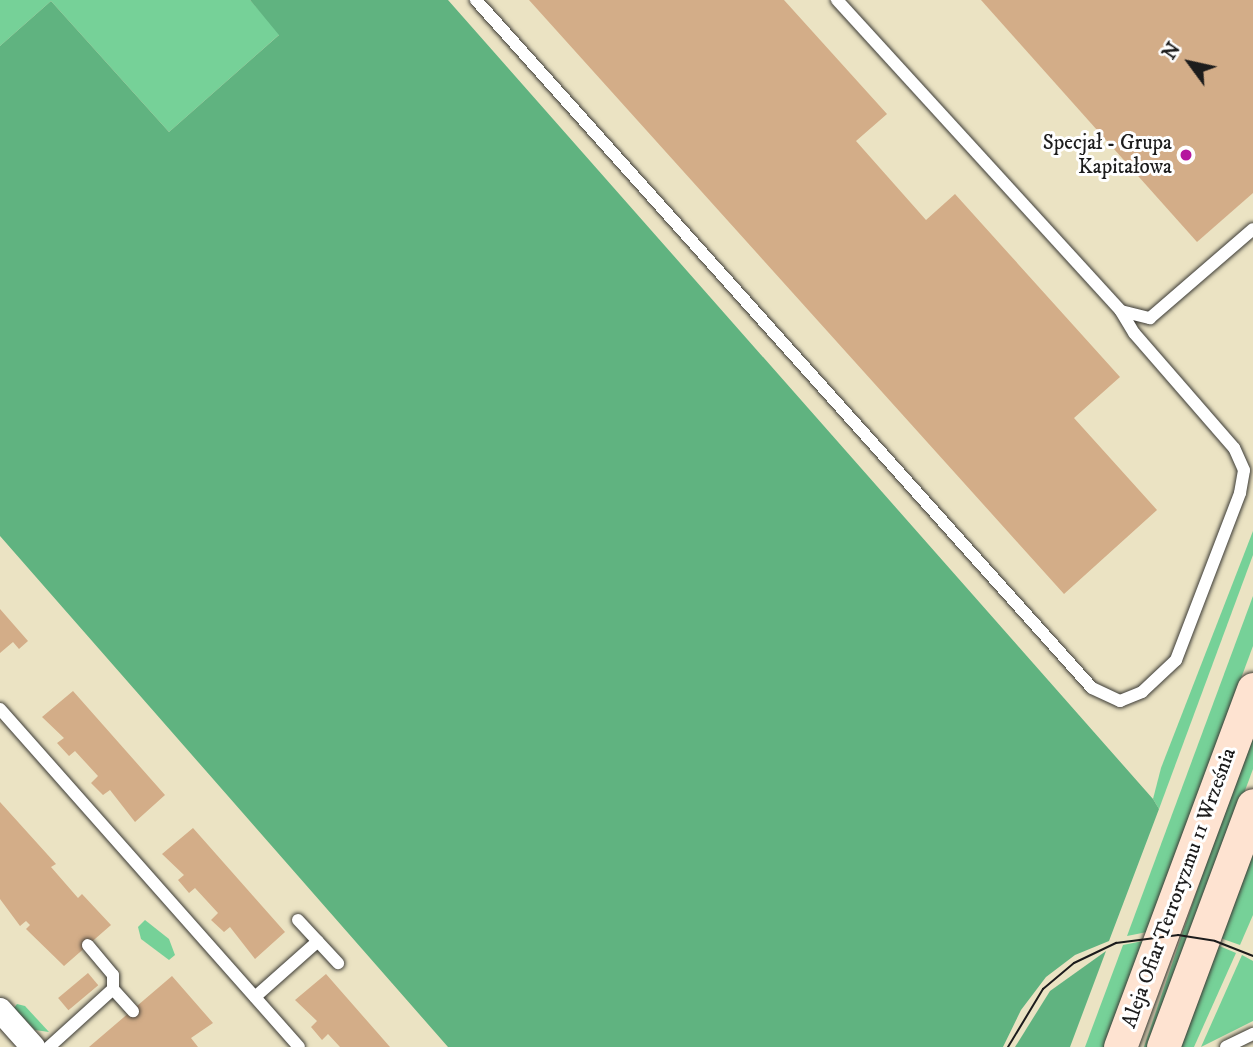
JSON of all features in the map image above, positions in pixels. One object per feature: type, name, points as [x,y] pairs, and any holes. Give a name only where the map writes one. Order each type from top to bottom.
[{"type":"street","name":"Aleja Ofiar Terroryzmu 11 Września","points":[[1120,1047],[1253,689]]},
{"type":"street","name":"Aleja Ofiar Terroryzmu 11 Września","points":[[1163,1047],[1253,805]]},
{"type":"street","points":[[0,1010],[33,1047]]},
{"type":"lane","points":[[476,0],[1092,688],[1120,701],[1142,692],[1180,652],[1240,493],[1244,470],[1234,448],[1134,333],[1121,311],[837,0]]},
{"type":"lane","points":[[1121,311],[1150,318],[1253,229]]},
{"type":"lane","points":[[0,709],[299,1047]]},
{"type":"lane","points":[[298,920],[338,963]]},
{"type":"lane","points":[[255,997],[318,941]]},
{"type":"lane","points":[[88,945],[113,975],[113,989],[133,1011]]},
{"type":"lane","points":[[49,1047],[113,989]]},
{"type":"lane","points":[[1226,1047],[1253,1034]]},
{"type":"green space","points":[[0,0],[250,0],[280,34],[169,132],[51,1],[0,46]]},
{"type":"green space","points":[[250,0],[448,0],[1153,799],[1159,809],[1109,941],[1075,955],[1046,977],[1021,1010],[1003,1047],[448,1047],[0,536],[0,46],[51,1],[169,132],[279,35]]},
{"type":"green space","points":[[1253,531],[1253,555],[1159,809],[1153,799],[1161,768]]},
{"type":"green space","points":[[1253,596],[1253,646],[1147,932],[1127,936]]},
{"type":"green space","points":[[1253,725],[1253,769],[1150,1047],[1144,1047]]},
{"type":"green space","points":[[1253,849],[1253,915],[1240,945],[1220,938]]},
{"type":"green space","points":[[145,920],[169,939],[175,955],[169,960],[141,939],[138,927]]},
{"type":"green space","points":[[1143,941],[1104,1047],[1085,1047],[1123,945]]},
{"type":"green space","points":[[1217,945],[1236,953],[1194,1047],[1179,1047]]},
{"type":"green space","points":[[1106,951],[1070,1047],[1015,1047],[1050,991]]},
{"type":"green space","points":[[1242,955],[1253,961],[1253,1021],[1201,1047]]},
{"type":"green space","points":[[17,1004],[25,1006],[49,1032],[35,1030],[14,1008]]},
{"type":"building","points":[[529,0],[784,0],[887,114],[856,141],[926,220],[955,194],[1120,377],[1074,418],[1157,510],[1064,594]]},
{"type":"building","name":"Specjał - Grupa Kapitałowa","points":[[981,0],[1253,0],[1253,193],[1197,242]]},
{"type":"building","points":[[0,609],[28,641],[19,649],[13,642],[0,653]]},
{"type":"building","points":[[73,691],[165,795],[135,822],[110,790],[103,795],[91,783],[98,776],[75,751],[69,756],[57,743],[64,738],[42,717]]},
{"type":"building","points":[[0,802],[56,864],[51,867],[78,898],[82,894],[111,925],[64,966],[26,929],[30,925],[26,921],[20,926],[0,899]]},
{"type":"building","points":[[193,828],[285,932],[255,959],[230,927],[224,932],[211,920],[218,913],[195,888],[189,893],[178,880],[184,875],[162,854]]},
{"type":"building","points":[[88,973],[98,985],[68,1010],[58,998]]},
{"type":"building","points":[[326,974],[390,1047],[340,1047],[328,1034],[322,1040],[311,1027],[317,1021],[295,1000]]},
{"type":"building","points":[[172,976],[213,1023],[191,1038],[198,1047],[89,1047]]},
{"type":"tram line","points":[[1008,1047],[1043,989],[1074,963],[1116,943],[1178,935],[1215,941],[1253,956]]},
{"type":"place","name":"Specjał - Grupa Kapitałowa","points":[[1186,155]]}]
